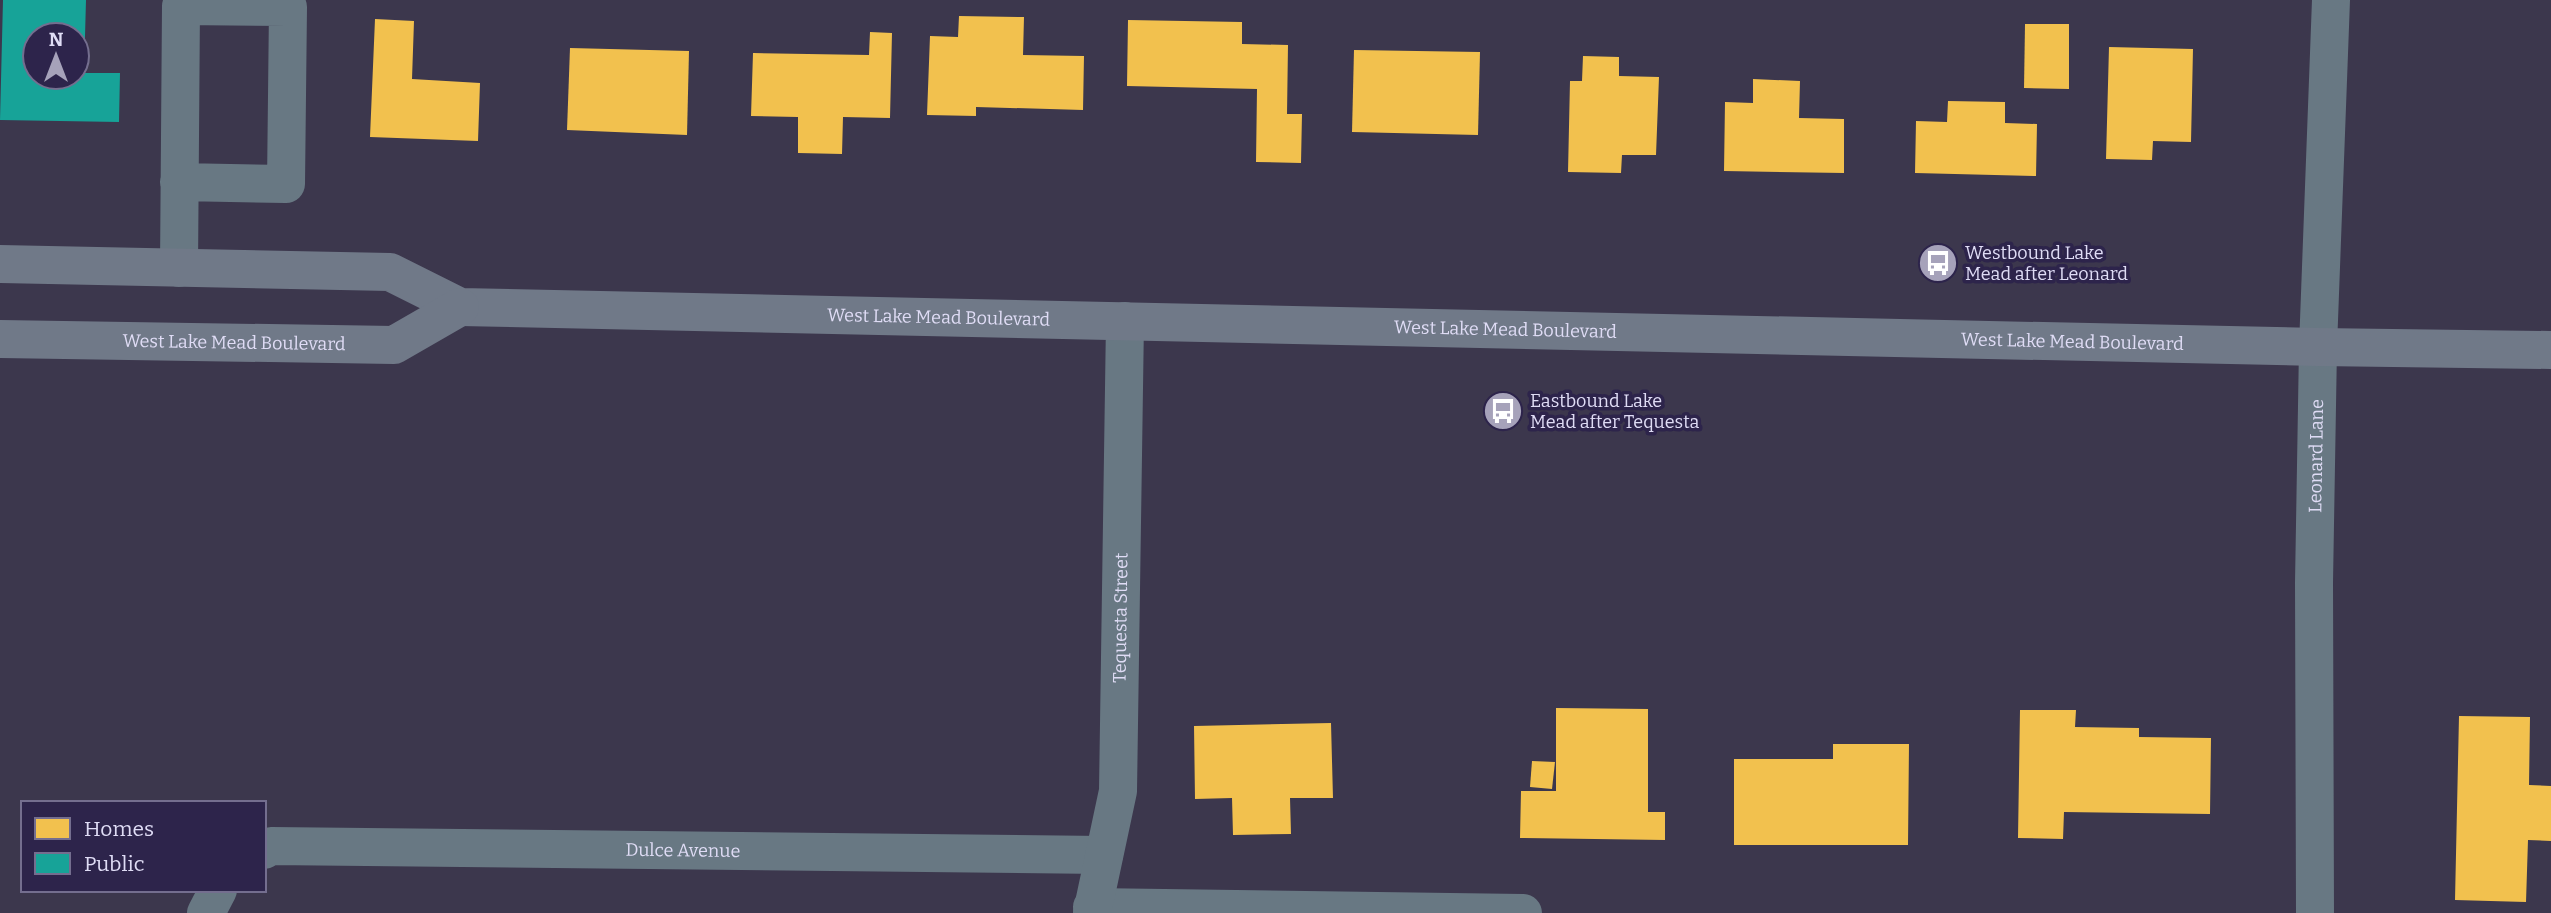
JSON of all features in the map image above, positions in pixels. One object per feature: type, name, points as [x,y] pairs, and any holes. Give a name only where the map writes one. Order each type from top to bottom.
[{"type":"main road","name":"West Lake Mead Boulevard","points":[[0,264],[390,272],[460,307],[2551,350]]},
{"type":"main road","name":"West Lake Mead Boulevard","points":[[0,339],[394,345],[460,307]]},
{"type":"street","name":"Leonard Lane","points":[[2315,913],[2314,583],[2318,347],[2331,0]]},
{"type":"street","points":[[179,182],[286,184],[288,7],[181,6],[179,182],[179,268]]},
{"type":"street","name":"Tequesta Street","points":[[1092,910],[1118,791],[1125,321]]},
{"type":"street","name":"Dulce Avenue","points":[[266,849],[285,846],[1104,855]]},
{"type":"street","points":[[206,913],[217,892]]},
{"type":"street","points":[[1092,910],[1523,913]]},
{"type":"building: Homes","points":[[959,16],[1024,17],[1023,55],[1084,56],[1083,110],[976,107],[976,116],[927,115],[930,36],[958,37]]},
{"type":"building: Homes","points":[[375,19],[414,21],[412,79],[480,83],[478,141],[370,137]]},
{"type":"building: Homes","points":[[1128,20],[1242,22],[1242,44],[1288,45],[1287,114],[1302,114],[1301,163],[1256,162],[1257,89],[1127,86]]},
{"type":"building: Homes","points":[[2025,24],[2069,24],[2069,89],[2024,88]]},
{"type":"building: Homes","points":[[870,32],[892,33],[890,118],[843,117],[842,154],[798,153],[798,117],[751,116],[753,53],[869,55]]},
{"type":"building: Homes","points":[[2109,47],[2193,49],[2191,142],[2153,141],[2152,160],[2106,159]]},
{"type":"building: Homes","points":[[570,48],[689,51],[687,135],[567,130]]},
{"type":"building: Homes","points":[[1354,50],[1480,52],[1478,135],[1352,132]]},
{"type":"building: Homes","points":[[1583,56],[1619,57],[1619,76],[1659,77],[1656,155],[1622,155],[1621,173],[1568,172],[1570,81],[1582,81]]},
{"type":"building: Homes","points":[[1753,79],[1800,81],[1799,118],[1844,119],[1844,173],[1724,171],[1725,102],[1753,103]]},
{"type":"building: Homes","points":[[1948,101],[2005,102],[2005,123],[2037,124],[2036,176],[1915,173],[1916,121],[1947,122]]},
{"type":"building: Homes","points":[[1556,708],[1648,709],[1648,812],[1665,812],[1665,840],[1520,838],[1521,791],[1556,791]]},
{"type":"building: Homes","points":[[2020,710],[2076,710],[2075,727],[2139,728],[2139,737],[2211,738],[2210,814],[2064,812],[2063,839],[2018,838]]},
{"type":"building: Homes","points":[[2459,716],[2530,717],[2529,785],[2551,786],[2551,841],[2528,840],[2526,902],[2455,900]]},
{"type":"building: Homes","points":[[1331,723],[1333,798],[1290,798],[1291,834],[1233,835],[1232,798],[1195,799],[1194,726]]},
{"type":"building: Homes","points":[[1833,744],[1909,744],[1908,845],[1734,845],[1734,759],[1833,759]]},
{"type":"building: Homes","points":[[1532,761],[1555,762],[1552,789],[1530,787]]},
{"type":"building: Public","points":[[3,0],[86,0],[85,21],[21,21],[21,91],[91,91],[91,73],[120,73],[119,122],[0,120]]},
{"type":"place","name":"Westbound Lake Mead after Leonard","points":[[1938,263]]},
{"type":"place","name":"Eastbound Lake Mead after Tequesta","points":[[1503,411]]}]
